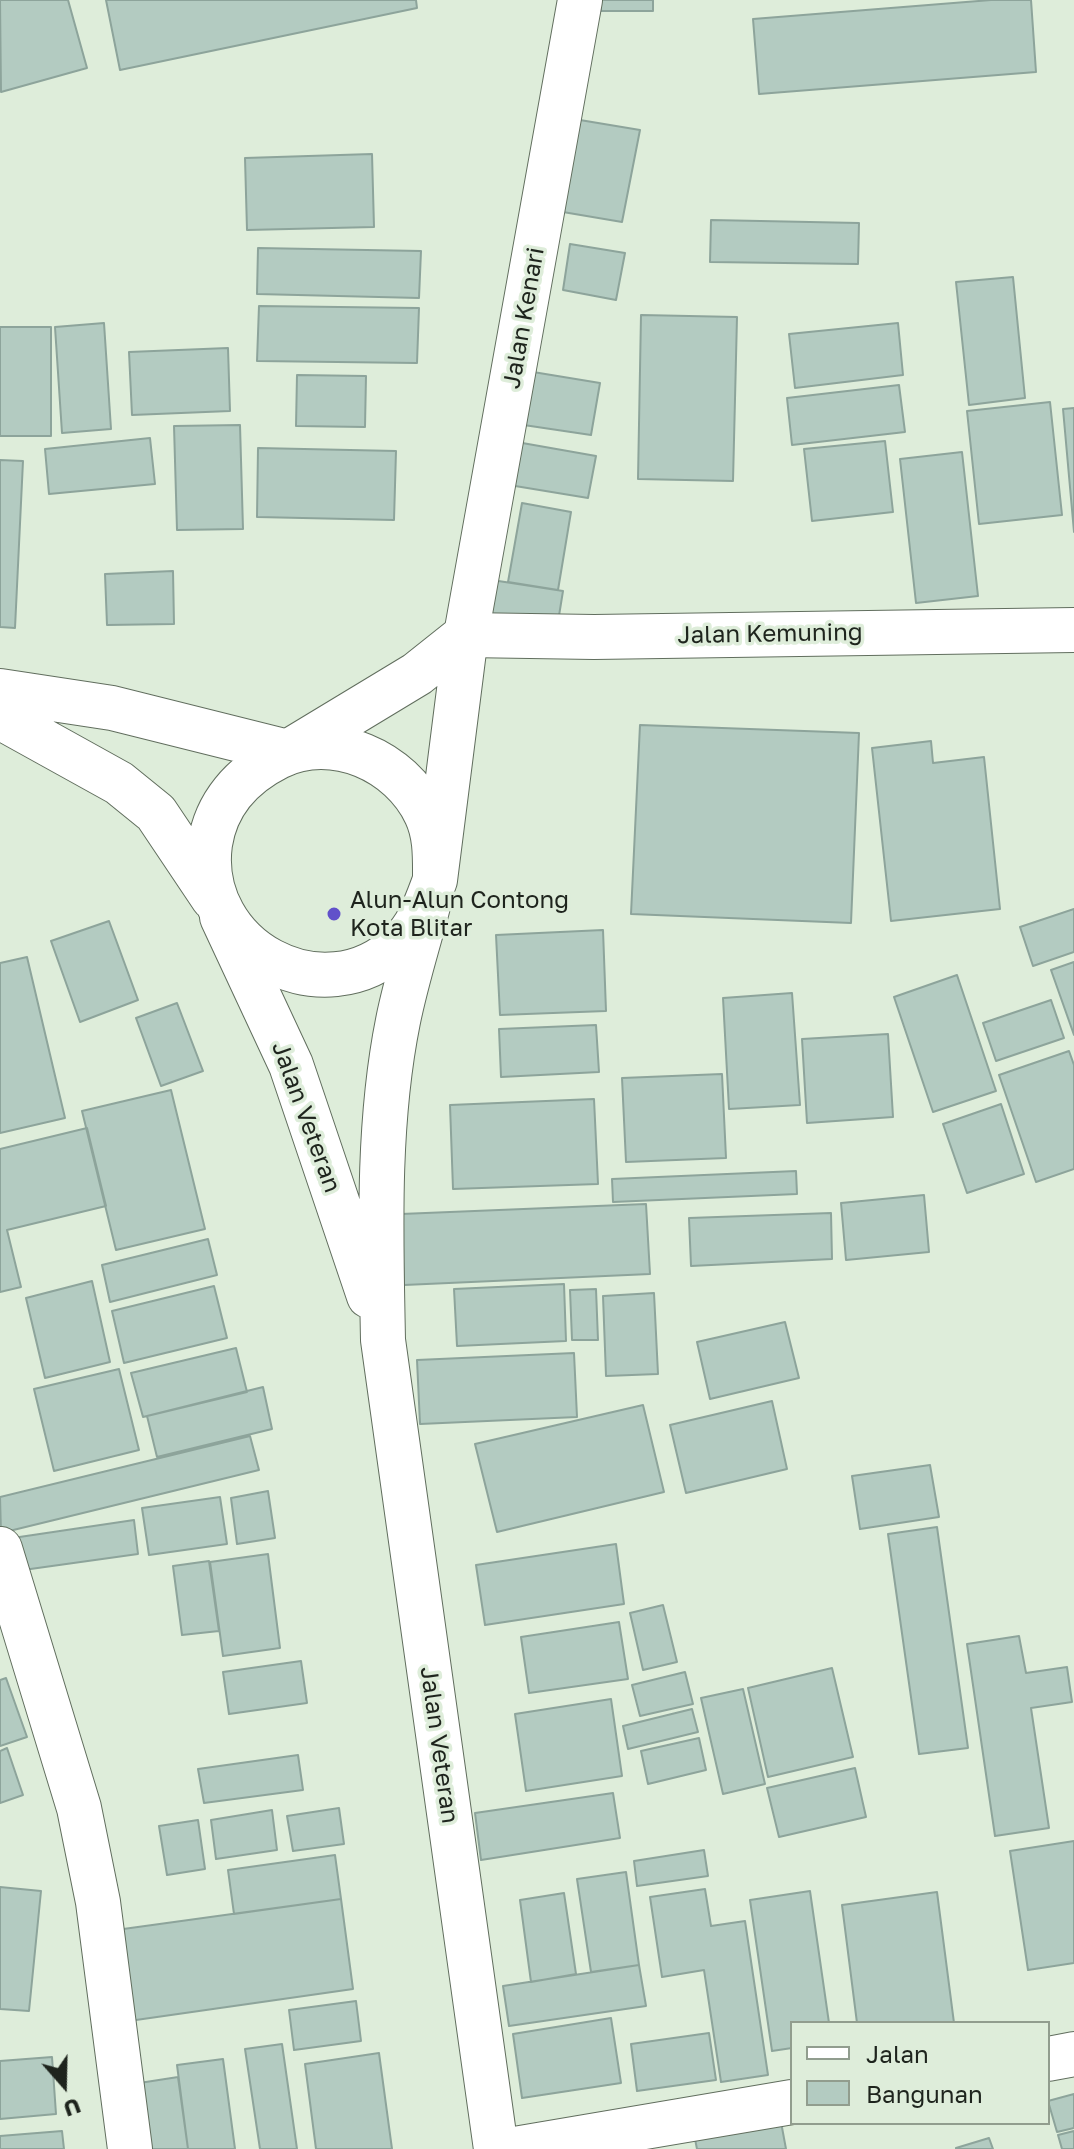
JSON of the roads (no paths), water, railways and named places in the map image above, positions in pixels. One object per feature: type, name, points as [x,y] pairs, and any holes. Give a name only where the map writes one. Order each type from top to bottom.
[{"type":"main road","name":"Jalan Kenari","points":[[435,880],[466,635],[580,0]]},
{"type":"main road","name":"Jalan Kemuning","points":[[466,635],[594,637],[1074,630]]},
{"type":"main road","points":[[214,900],[208,864],[211,840],[229,795],[254,769],[288,752],[417,674],[466,635]]},
{"type":"main road","points":[[0,691],[112,708],[288,752],[321,747],[353,751],[384,765],[401,779],[427,815],[436,848],[435,880],[422,916],[399,944],[367,965],[332,974],[295,971],[261,956],[233,932],[156,813],[119,783],[0,717]]},
{"type":"main road","name":"Jalan Veteran","points":[[435,880],[398,1022],[390,1089],[380,1210],[383,1340],[496,2149]]},
{"type":"main road","name":"Jalan Veteran","points":[[214,900],[291,1065],[383,1340]]},
{"type":"main road","points":[[0,1549],[79,1808],[98,1902],[130,2149]]},
{"type":"main road","points":[[1050,2059],[1074,2054]]},
{"type":"main road","points":[[515,2149],[790,2102]]},
{"type":"place","name":"Alun-Alun Contong Kota Blitar","points":[[334,914]]}]
